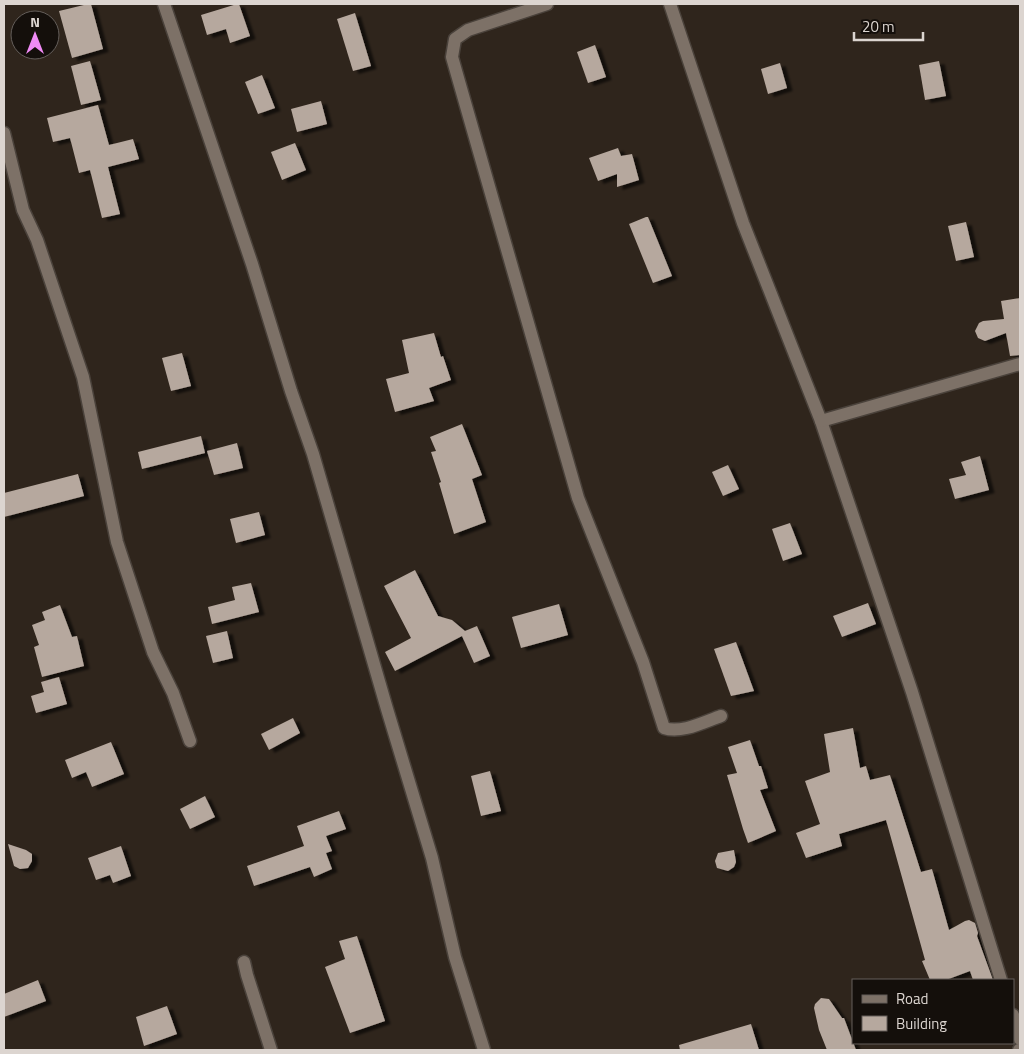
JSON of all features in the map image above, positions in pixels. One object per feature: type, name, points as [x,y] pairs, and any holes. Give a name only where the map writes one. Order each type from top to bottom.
[{"type":"street","points":[[164,4],[252,264],[291,391],[313,454],[386,709],[432,858],[455,957],[484,1050]]},
{"type":"street","points":[[547,4],[468,30],[456,39],[452,57],[578,498],[643,662],[664,728],[669,730],[684,728],[721,716]]},
{"type":"street","points":[[670,4],[744,223],[821,421],[912,692],[1001,979]]},
{"type":"street","points":[[4,133],[24,210],[37,240],[83,377],[125,569],[153,652],[173,693],[190,741]]},
{"type":"street","points":[[821,421],[1020,364]]},
{"type":"street","points":[[244,962],[271,1050]]},
{"type":"street","points":[[1014,1019],[1020,1039]]},
{"type":"building","points":[[91,4],[103,49],[72,58],[60,11]]},
{"type":"building","points":[[239,4],[250,36],[230,43],[226,29],[207,35],[201,15]]},
{"type":"building","points":[[355,13],[371,66],[353,71],[337,19]]},
{"type":"building","points":[[595,45],[606,77],[588,83],[577,52]]},
{"type":"building","points":[[90,61],[101,100],[81,105],[71,66]]},
{"type":"building","points":[[939,61],[946,96],[925,100],[919,65]]},
{"type":"building","points":[[780,63],[787,88],[768,94],[761,69]]},
{"type":"building","points":[[262,75],[275,108],[258,114],[245,82]]},
{"type":"building","points":[[321,101],[327,124],[297,132],[291,109]]},
{"type":"building","points":[[98,105],[109,145],[133,139],[139,159],[108,167],[120,214],[102,218],[90,170],[79,173],[70,138],[53,142],[47,118]]},
{"type":"building","points":[[295,143],[306,170],[282,180],[271,152]]},
{"type":"building","points":[[618,148],[621,156],[632,154],[639,180],[617,187],[617,174],[598,181],[589,158]]},
{"type":"building","points":[[648,217],[672,276],[653,283],[629,224]]},
{"type":"building","points":[[966,222],[974,257],[956,261],[948,226]]},
{"type":"building","points":[[1020,298],[1020,355],[1010,356],[1006,333],[985,341],[978,338],[975,331],[979,323],[983,321],[1004,319],[1001,301]]},
{"type":"building","points":[[434,333],[441,357],[443,356],[451,380],[429,388],[434,401],[395,412],[386,379],[409,373],[402,340]]},
{"type":"building","points":[[182,353],[191,386],[171,391],[162,358]]},
{"type":"building","points":[[462,424],[482,475],[472,479],[486,522],[454,534],[439,483],[441,482],[431,452],[436,451],[430,437]]},
{"type":"building","points":[[201,436],[205,453],[142,469],[138,452]]},
{"type":"building","points":[[237,443],[243,468],[214,475],[207,451]]},
{"type":"building","points":[[980,456],[989,490],[955,499],[949,479],[966,475],[961,462]]},
{"type":"building","points":[[728,465],[739,489],[723,496],[712,472]]},
{"type":"building","points":[[78,474],[84,496],[4,517],[4,493]]},
{"type":"building","points":[[259,512],[265,535],[236,543],[230,519]]},
{"type":"building","points":[[790,523],[802,554],[783,561],[772,529]]},
{"type":"building","points":[[415,570],[438,616],[452,620],[465,631],[477,626],[490,656],[474,663],[462,636],[395,671],[385,652],[411,638],[384,586]]},
{"type":"building","points":[[251,583],[259,612],[212,624],[208,607],[235,600],[232,587]]},
{"type":"building","points":[[868,603],[876,624],[842,637],[833,616]]},
{"type":"building","points":[[559,604],[568,635],[521,648],[512,617]]},
{"type":"building","points":[[60,605],[72,637],[77,636],[84,666],[42,677],[34,647],[39,645],[32,625],[45,620],[42,612]]},
{"type":"building","points":[[227,631],[233,658],[213,663],[206,636]]},
{"type":"building","points":[[736,642],[754,691],[731,696],[714,649]]},
{"type":"building","points":[[59,677],[67,704],[36,713],[31,696],[44,692],[41,682]]},
{"type":"building","points":[[293,718],[300,733],[269,750],[261,734]]},
{"type":"building","points":[[853,728],[860,768],[866,766],[870,780],[890,775],[921,872],[932,869],[949,930],[965,921],[969,920],[975,923],[977,936],[993,979],[973,979],[970,971],[949,979],[930,979],[922,961],[925,960],[886,820],[839,834],[842,846],[806,858],[796,833],[820,824],[805,781],[830,772],[824,734]]},
{"type":"building","points":[[750,740],[768,788],[760,790],[776,831],[748,843],[727,775],[737,773],[728,747]]},
{"type":"building","points":[[111,742],[124,774],[92,787],[86,772],[72,778],[65,760]]},
{"type":"building","points":[[490,771],[501,811],[481,816],[471,776]]},
{"type":"building","points":[[205,796],[215,817],[190,829],[180,809]]},
{"type":"building","points":[[339,811],[346,829],[326,836],[332,851],[326,853],[332,869],[314,877],[310,867],[254,886],[247,866],[304,846],[297,826]]},
{"type":"building","points":[[8,844],[32,854],[32,861],[28,868],[20,869],[14,866]]},
{"type":"building","points":[[121,846],[131,876],[113,883],[110,875],[96,880],[88,858]]},
{"type":"building","points":[[734,850],[736,862],[734,867],[728,871],[717,868],[715,861],[718,853]]},
{"type":"building","points":[[357,936],[385,1021],[350,1033],[325,967],[345,959],[339,941]]},
{"type":"building","points":[[38,980],[46,1001],[4,1017],[4,994]]},
{"type":"building","points":[[821,998],[829,999],[842,1018],[844,1018],[852,1044],[856,1050],[827,1050],[819,1030],[814,1008]]},
{"type":"building","points":[[167,1006],[177,1034],[144,1046],[136,1017]]},
{"type":"building","points":[[751,1024],[759,1050],[680,1050],[679,1045]]}]
